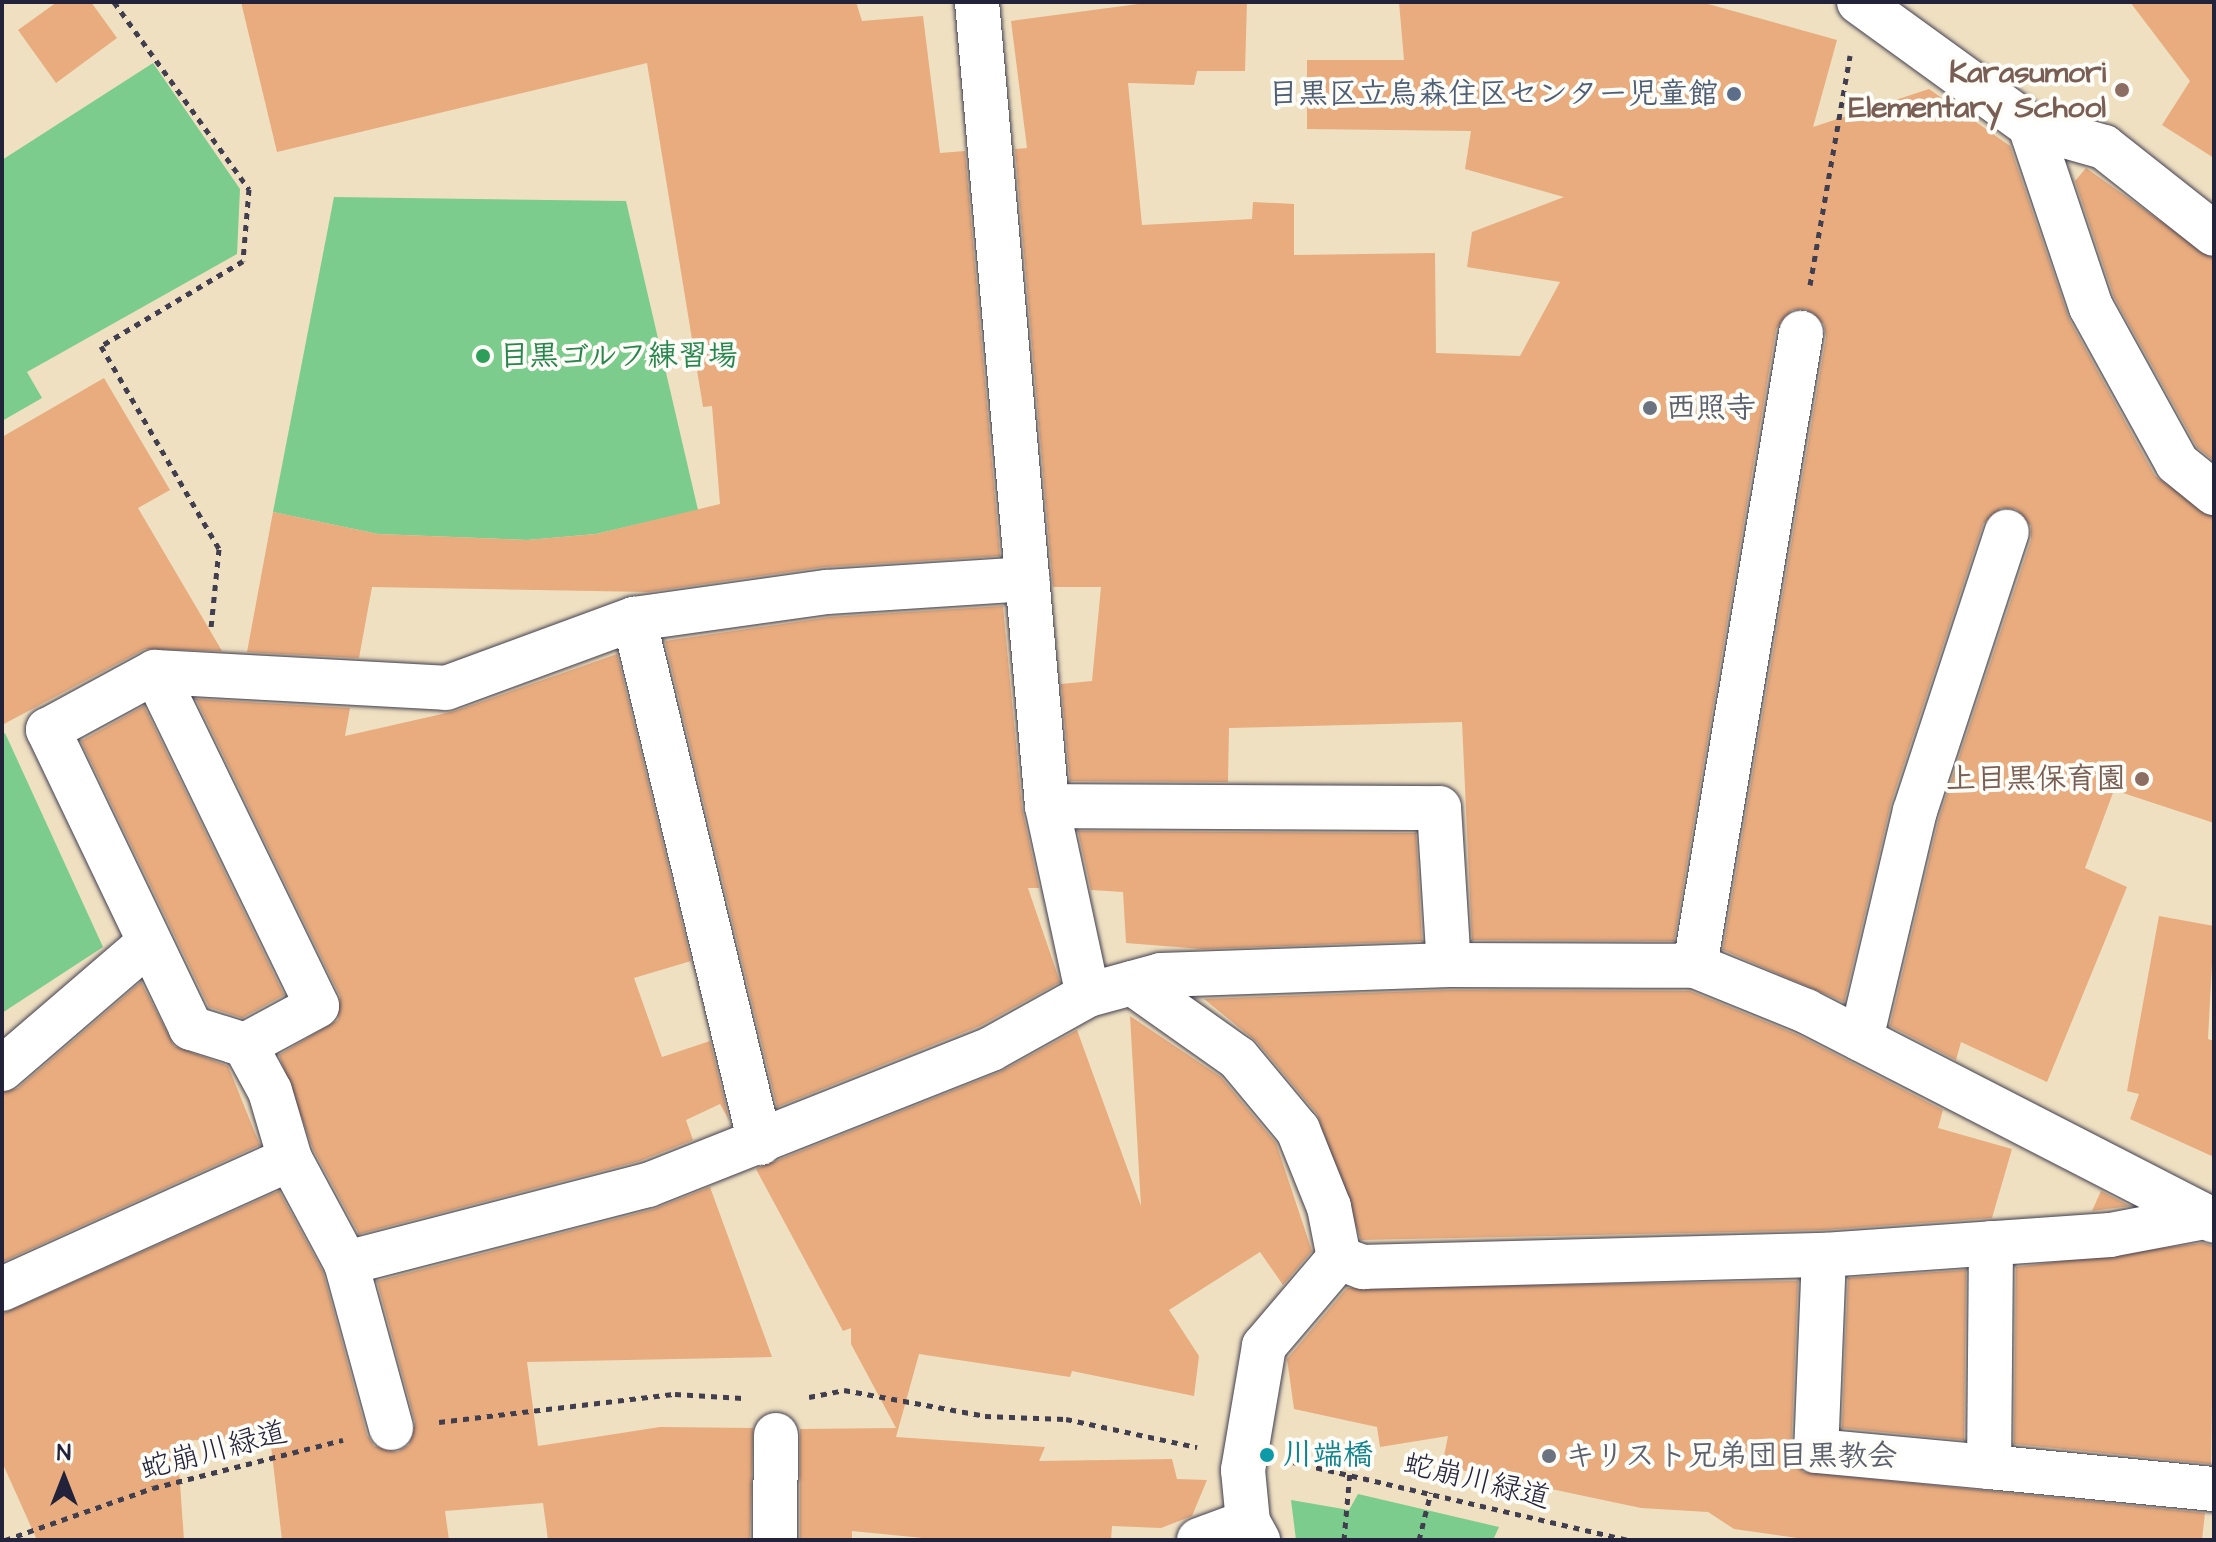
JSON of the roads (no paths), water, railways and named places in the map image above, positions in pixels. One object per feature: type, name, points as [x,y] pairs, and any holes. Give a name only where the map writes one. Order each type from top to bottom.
[{"type":"street","points":[[977,2],[1047,806],[1088,995]]},
{"type":"street","points":[[1859,4],[2030,126],[2104,147],[2214,234]]},
{"type":"street","points":[[2030,126],[2091,307],[2177,463],[2214,493]]},
{"type":"street","points":[[1695,966],[1801,333]]},
{"type":"street","points":[[1861,1039],[1915,811],[2007,532]]},
{"type":"street","points":[[391,1428],[346,1263],[290,1159],[270,1091],[245,1045],[191,1028],[146,945],[48,730],[155,672],[206,670],[446,688],[634,619],[827,592],[1028,579]]},
{"type":"street","points":[[634,619],[760,1143]]},
{"type":"street","points":[[155,672],[317,1006],[245,1045]]},
{"type":"street","points":[[1047,806],[1439,808],[1449,965]]},
{"type":"street","points":[[2,1069],[146,945]]},
{"type":"street","points":[[346,1263],[648,1185],[991,1049],[1088,995],[1161,975],[1449,965],[1695,966],[1861,1039],[2210,1219]]},
{"type":"street","points":[[1132,983],[1238,1058],[1298,1130],[1329,1207],[1339,1258]]},
{"type":"street","points":[[2,1289],[290,1159]]},
{"type":"street","points":[[1339,1258],[1363,1267],[1824,1255],[2110,1235],[2210,1219]]},
{"type":"street","points":[[1989,1467],[1991,1243]]},
{"type":"street","points":[[1824,1255],[1816,1451],[2214,1489]]},
{"type":"street","points":[[1199,1540],[1250,1518],[1264,1346],[1339,1258]]},
{"type":"street","points":[[775,1540],[776,1435]]},
{"type":"place","name":"Karasumori Elementary School","points":[[2122,90]]},
{"type":"place","name":"目黒区立烏森住区センター児童館","points":[[1734,94]]},
{"type":"place","name":"目黒ゴルフ練習場","points":[[483,356]]},
{"type":"place","name":"西照寺","points":[[1650,408]]},
{"type":"place","name":"上目黒保育園","points":[[2142,779]]},
{"type":"place","name":"川端橋","points":[[1267,1455]]},
{"type":"place","name":"キリスト兄弟団目黒教会","points":[[1549,1456]]}]
